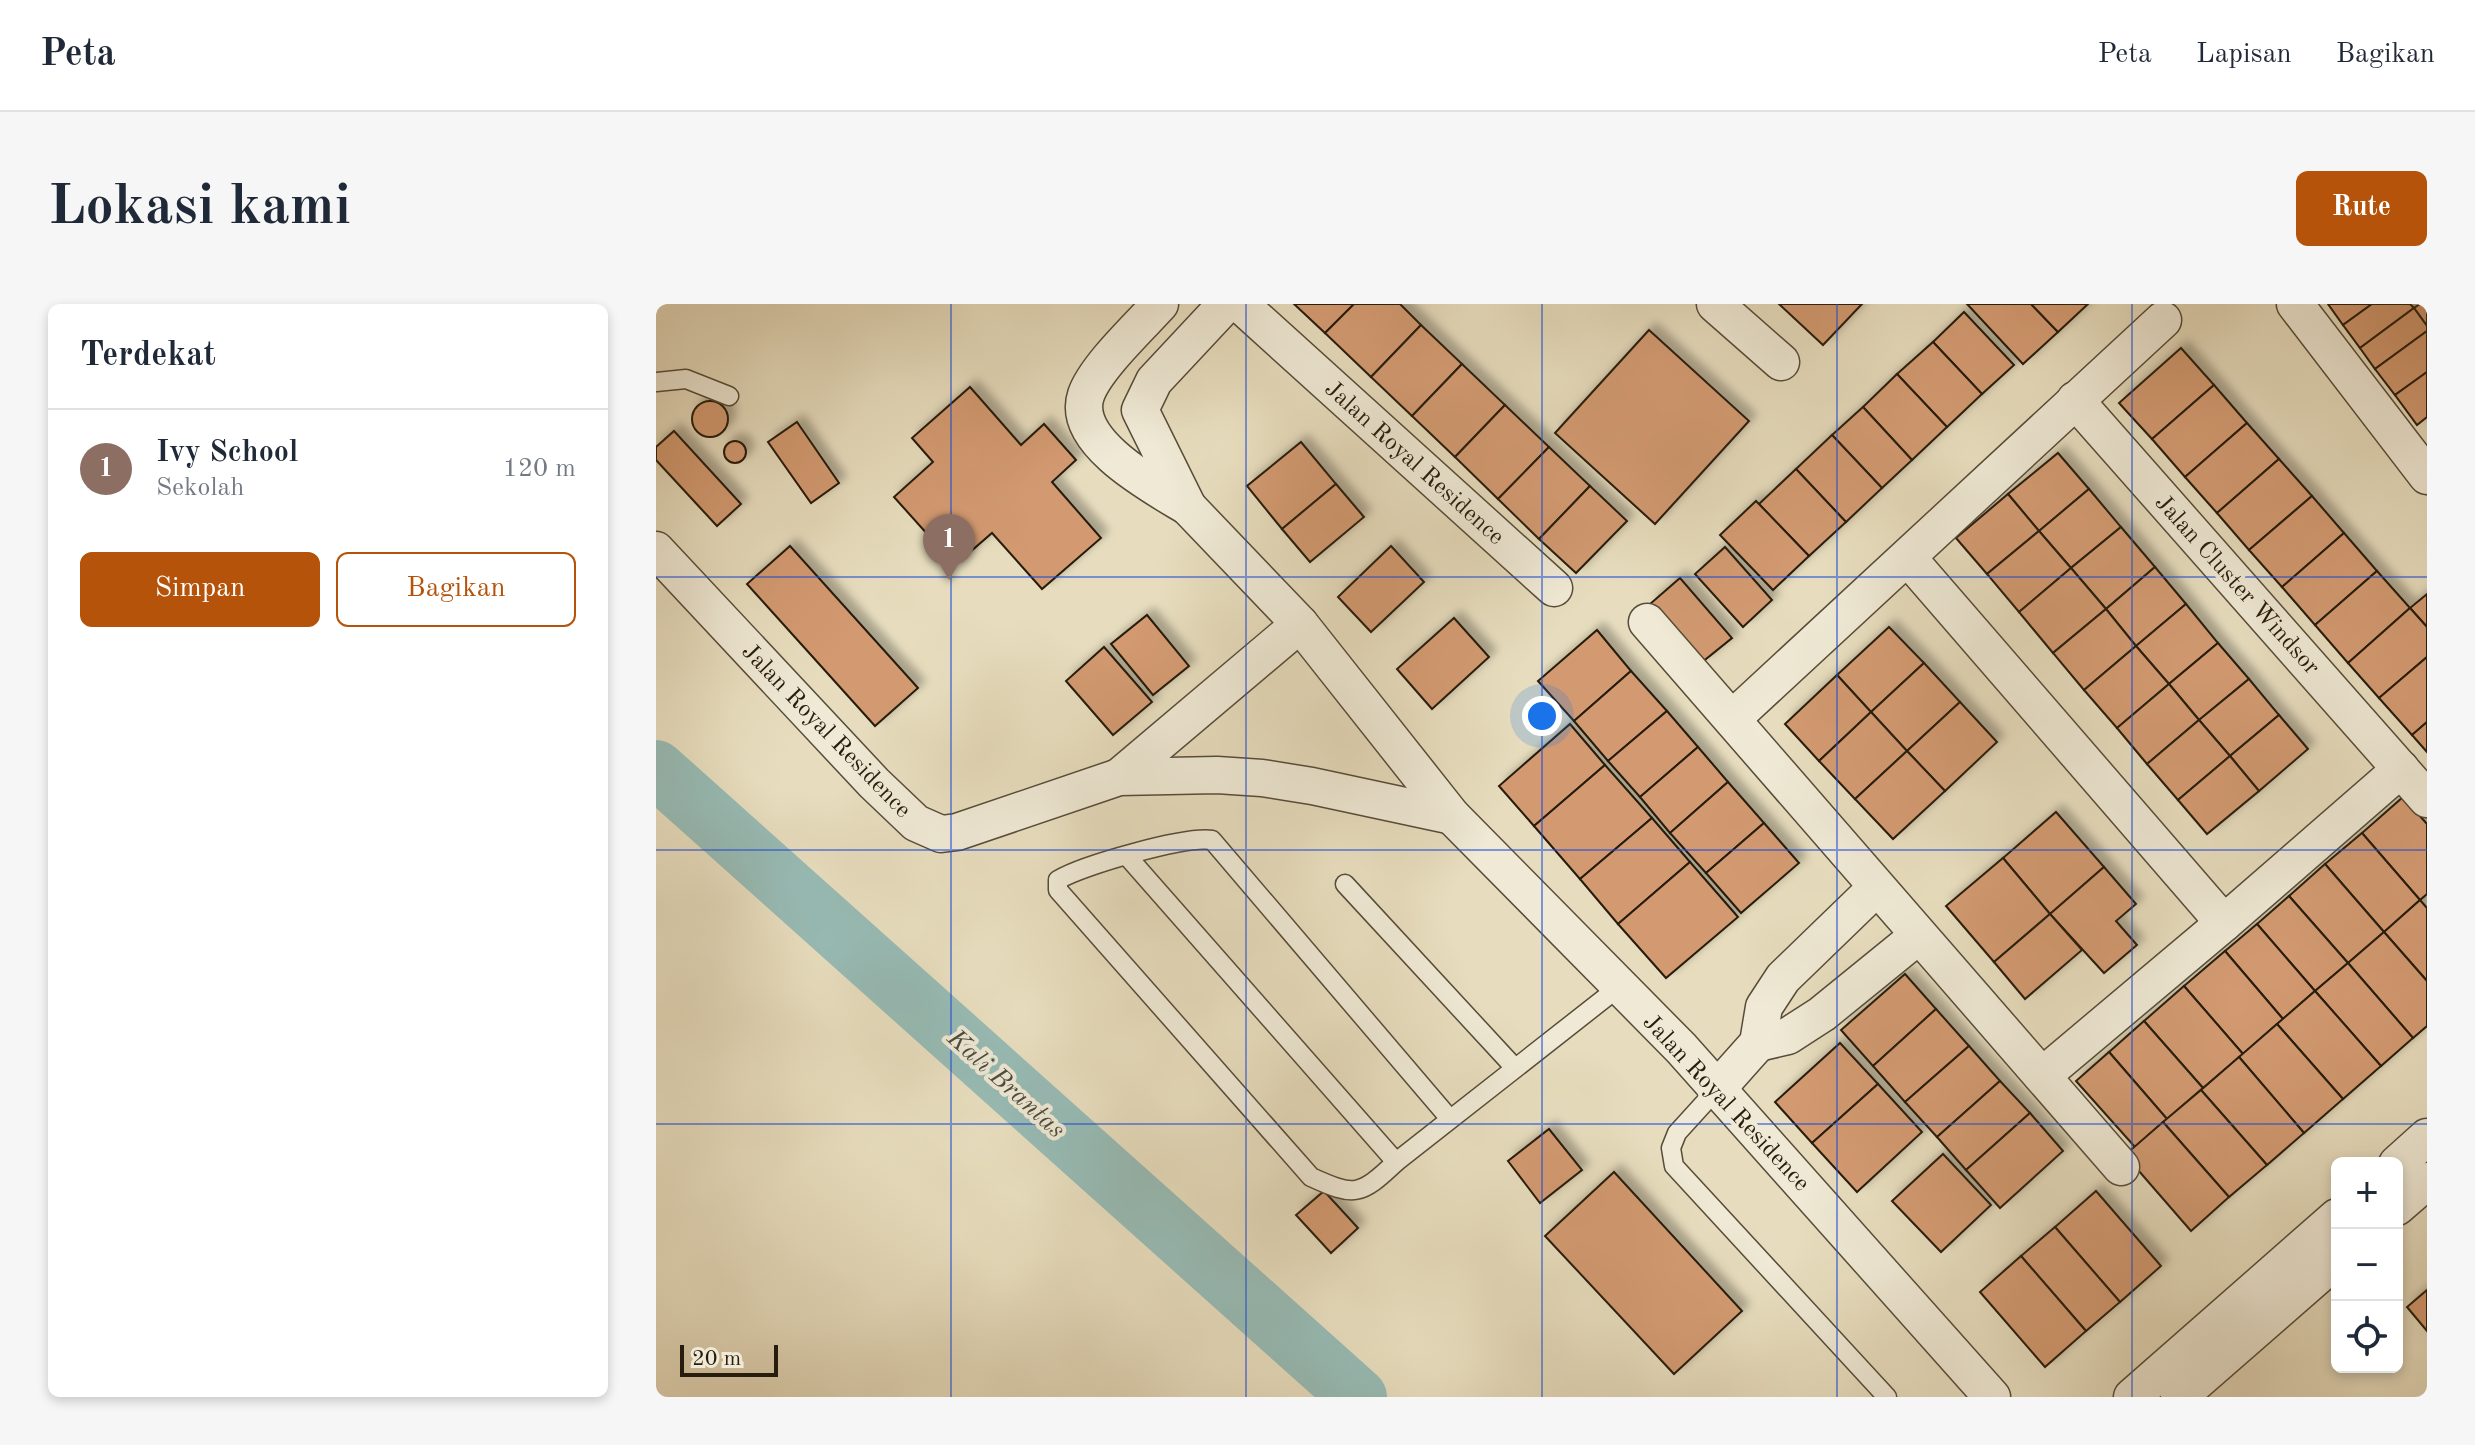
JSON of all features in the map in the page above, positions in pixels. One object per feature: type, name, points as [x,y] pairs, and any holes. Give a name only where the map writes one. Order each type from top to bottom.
[{"type":"street","name":"Jalan Royal Residence","points":[[1160,304],[1102,369],[1085,396],[1086,422],[1097,443],[1193,512],[1300,624],[1452,816],[1681,1048],[1992,1397]]},
{"type":"street","name":"Jalan Royal Residence","points":[[1193,512],[1140,410],[1154,381],[1226,304]]},
{"type":"street","name":"Jalan Royal Residence","points":[[1240,304],[1554,588]]},
{"type":"street","points":[[1715,304],[1781,362]]},
{"type":"street","points":[[2295,304],[2427,476]]},
{"type":"street","points":[[1732,719],[2163,320]]},
{"type":"street","name":"Jalan Cluster Windsor","points":[[2075,400],[2427,799]]},
{"type":"street","name":"Jalan Royal Residence","points":[[656,550],[874,783],[916,823],[941,834],[957,832],[1119,777],[1217,775],[1262,778],[1452,816]]},
{"type":"street","points":[[1908,558],[2224,923]]},
{"type":"street","points":[[1647,622],[2121,1167]]},
{"type":"street","name":"Jalan Royal Residence","points":[[1119,777],[1300,624]]},
{"type":"street","points":[[2042,1076],[2401,769]]},
{"type":"street","points":[[1717,1089],[1758,1043],[1764,1007],[1783,978],[1876,888]]},
{"type":"street","points":[[1758,1043],[1788,1036],[1822,1014],[1918,936]]},
{"type":"street","points":[[2403,1159],[2427,1137]]},
{"type":"street","points":[[2403,1202],[2427,1181]]},
{"type":"street","points":[[2132,1397],[2331,1222]]},
{"type":"street","points":[[2179,1397],[2331,1264]]},
{"type":"lane","points":[[656,382],[686,379],[729,396]]},
{"type":"lane","points":[[1450,1119],[1212,840],[1200,838],[1127,856],[1071,872],[1058,880],[1058,890],[1311,1177],[1340,1190],[1361,1190],[1376,1181],[1619,987]]},
{"type":"lane","points":[[1127,856],[1396,1162]]},
{"type":"lane","points":[[1345,884],[1515,1068]]},
{"type":"lane","points":[[1717,1089],[1677,1133],[1671,1148],[1674,1166],[1887,1397]]},
{"type":"building","points":[[1294,304],[1354,304],[1325,333]]},
{"type":"building","points":[[1354,304],[1400,304],[1421,325],[1371,377],[1325,333]]},
{"type":"building","points":[[1779,304],[1862,304],[1823,345]]},
{"type":"building","points":[[1967,304],[2031,304],[2058,332],[2023,364]]},
{"type":"building","points":[[2031,304],[2088,304],[2058,332]]},
{"type":"building","points":[[2328,304],[2372,304],[2343,325]]},
{"type":"building","points":[[2372,304],[2410,304],[2414,308],[2360,348],[2343,325]]},
{"type":"building","points":[[2427,304],[2427,326],[2414,308]]},
{"type":"building","points":[[2414,308],[2427,326],[2427,331],[2375,369],[2360,348]]},
{"type":"building","points":[[1964,312],[2014,365],[1982,394],[1933,342]]},
{"type":"building","points":[[1421,325],[1462,364],[1412,416],[1371,377]]},
{"type":"building","points":[[1649,330],[1749,421],[1655,524],[1555,433]]},
{"type":"building","points":[[2427,331],[2427,372],[2395,395],[2375,369]]},
{"type":"building","points":[[1933,342],[1982,394],[1947,427],[1897,374]]},
{"type":"building","points":[[2181,348],[2214,385],[2152,439],[2119,403]]},
{"type":"building","points":[[1462,364],[1505,405],[1455,457],[1412,416]]},
{"type":"building","points":[[2427,372],[2427,417],[2417,425],[2395,395]]},
{"type":"building","points":[[1897,374],[1947,427],[1912,460],[1863,407]]},
{"type":"building","points":[[2214,385],[2247,423],[2185,477],[2152,439]]},
{"type":"building","points":[[970,387],[1021,445],[1044,424],[1076,460],[1052,482],[1101,538],[1042,589],[992,533],[955,565],[894,497],[933,462],[912,438]]},
{"type":"building","points":[[710,401],[723,406],[728,419],[723,432],[710,437],[697,432],[692,419],[697,406]]},
{"type":"building","points":[[1505,405],[1549,447],[1498,499],[1455,457]]},
{"type":"building","points":[[1863,407],[1912,460],[1882,488],[1832,435]]},
{"type":"building","points":[[797,422],[839,483],[811,503],[768,442]]},
{"type":"building","points":[[2247,423],[2279,459],[2217,513],[2185,477]]},
{"type":"building","points":[[674,431],[741,504],[717,526],[656,460],[656,447]]},
{"type":"building","points":[[1832,435],[1882,488],[1846,522],[1796,469]]},
{"type":"building","points":[[731,441],[739,441],[746,452],[739,463],[731,463],[724,456],[724,448]]},
{"type":"building","points":[[1301,442],[1336,484],[1282,529],[1247,486]]},
{"type":"building","points":[[1549,447],[1590,486],[1539,539],[1498,499]]},
{"type":"building","points":[[2058,453],[2089,489],[2039,531],[2008,494]]},
{"type":"building","points":[[2279,459],[2312,496],[2249,550],[2217,513]]},
{"type":"building","points":[[1796,469],[1846,522],[1809,556],[1759,504]]},
{"type":"building","points":[[1336,484],[1364,517],[1310,562],[1282,529]]},
{"type":"building","points":[[1590,486],[1627,521],[1576,573],[1539,539]]},
{"type":"building","points":[[2089,489],[2121,527],[2071,568],[2039,531]]},
{"type":"building","points":[[2008,494],[2039,531],[1987,574],[1956,538]]},
{"type":"building","points":[[2312,496],[2344,533],[2282,587],[2249,550]]},
{"type":"building","points":[[1756,501],[1809,556],[1773,590],[1720,535]]},
{"type":"building","points":[[2121,527],[2155,567],[2106,609],[2071,568]]},
{"type":"building","points":[[2039,531],[2071,568],[2019,612],[1987,574]]},
{"type":"building","points":[[2344,533],[2377,571],[2315,625],[2282,587]]},
{"type":"building","points":[[790,546],[918,688],[875,726],[747,584]]},
{"type":"building","points":[[1391,546],[1424,582],[1371,632],[1338,597]]},
{"type":"building","points":[[1725,547],[1772,600],[1743,627],[1695,574]]},
{"type":"building","points":[[2155,567],[2186,604],[2136,646],[2106,609]]},
{"type":"building","points":[[2071,568],[2106,609],[2053,653],[2019,612]]},
{"type":"building","points":[[2377,571],[2410,608],[2348,663],[2315,625]]},
{"type":"building","points":[[1680,578],[1732,638],[1701,663],[1650,604]]},
{"type":"building","points":[[2427,594],[2427,627],[2410,608]]},
{"type":"building","points":[[2186,604],[2218,643],[2169,684],[2136,646]]},
{"type":"building","points":[[2410,608],[2427,627],[2427,657],[2379,698],[2348,663]]},
{"type":"building","points":[[2106,609],[2136,646],[2084,690],[2053,653]]},
{"type":"building","points":[[1147,615],[1189,666],[1153,695],[1111,644]]},
{"type":"building","points":[[1454,618],[1489,657],[1432,709],[1397,669]]},
{"type":"building","points":[[1889,627],[1924,663],[1871,712],[1837,675]]},
{"type":"building","points":[[1597,630],[1631,671],[1574,721],[1538,681]]},
{"type":"building","points":[[2218,643],[2249,679],[2199,720],[2169,684]]},
{"type":"building","points":[[2136,646],[2169,684],[2117,728],[2084,690]]},
{"type":"building","points":[[1104,647],[1152,702],[1113,735],[1066,681]]},
{"type":"building","points":[[2427,657],[2427,722],[2412,735],[2379,698]]},
{"type":"building","points":[[1924,663],[1960,702],[1907,751],[1871,712]]},
{"type":"building","points":[[1631,671],[1667,711],[1608,761],[1574,721]]},
{"type":"building","points":[[1837,675],[1871,712],[1819,761],[1785,724]]},
{"type":"building","points":[[2249,679],[2279,715],[2230,756],[2199,720]]},
{"type":"building","points":[[2169,684],[2199,720],[2147,764],[2117,728]]},
{"type":"building","points":[[1960,702],[1997,742],[1945,791],[1907,751]]},
{"type":"building","points":[[1667,711],[1698,747],[1640,797],[1608,761]]},
{"type":"building","points":[[1871,712],[1907,751],[1855,799],[1819,761]]},
{"type":"building","points":[[2279,715],[2308,749],[2259,791],[2230,756]]},
{"type":"building","points":[[2199,720],[2230,756],[2178,800],[2147,764]]},
{"type":"building","points":[[2427,722],[2427,752],[2412,735]]},
{"type":"building","points":[[1570,724],[1605,765],[1534,826],[1499,786]]},
{"type":"building","points":[[1698,747],[1728,782],[1670,833],[1640,797]]},
{"type":"building","points":[[1907,751],[1945,791],[1893,839],[1855,799]]},
{"type":"building","points":[[2230,756],[2259,791],[2207,834],[2178,800]]},
{"type":"building","points":[[1605,765],[1652,818],[1580,879],[1534,826]]},
{"type":"building","points":[[1728,782],[1764,823],[1706,873],[1670,833]]},
{"type":"building","points":[[2403,797],[2427,824],[2427,894],[2420,900],[2362,833]]},
{"type":"building","points":[[2056,812],[2104,867],[2050,914],[2003,858]]},
{"type":"building","points":[[1652,818],[1690,862],[1618,924],[1580,879]]},
{"type":"building","points":[[1764,823],[1799,863],[1741,913],[1706,873]]},
{"type":"building","points":[[2362,833],[2420,900],[2384,932],[2325,864]]},
{"type":"building","points":[[2003,858],[2050,914],[1994,962],[1946,906]]},
{"type":"building","points":[[1690,862],[1738,917],[1666,978],[1618,924]]},
{"type":"building","points":[[2325,864],[2384,932],[2348,963],[2289,896]]},
{"type":"building","points":[[2104,867],[2136,904],[2116,921],[2137,945],[2104,973],[2050,914]]},
{"type":"building","points":[[2289,896],[2348,963],[2315,991],[2257,924]]},
{"type":"building","points":[[2420,900],[2427,908],[2427,981],[2384,932]]},
{"type":"building","points":[[2050,914],[2082,950],[2025,999],[1994,962]]},
{"type":"building","points":[[2257,924],[2315,991],[2283,1019],[2225,951]]},
{"type":"building","points":[[2384,932],[2427,981],[2427,1026],[2413,1038],[2348,963]]},
{"type":"building","points":[[2225,951],[2283,1019],[2243,1054],[2184,986]]},
{"type":"building","points":[[2348,963],[2413,1038],[2381,1066],[2315,991]]},
{"type":"building","points":[[1905,974],[1936,1009],[1873,1066],[1841,1030]]},
{"type":"building","points":[[2184,986],[2243,1054],[2203,1088],[2144,1021]]},
{"type":"building","points":[[2315,991],[2381,1066],[2343,1099],[2277,1024]]},
{"type":"building","points":[[1936,1009],[1969,1046],[1905,1102],[1873,1066]]},
{"type":"building","points":[[2144,1021],[2203,1088],[2167,1119],[2109,1052]]},
{"type":"building","points":[[2277,1024],[2343,1099],[2304,1133],[2239,1057]]},
{"type":"building","points":[[1840,1043],[1878,1084],[1812,1143],[1775,1102]]},
{"type":"building","points":[[1969,1046],[2000,1081],[1937,1137],[1905,1102]]},
{"type":"building","points":[[2109,1052],[2167,1119],[2135,1147],[2076,1081]]},
{"type":"building","points":[[2239,1057],[2304,1133],[2267,1165],[2201,1090]]},
{"type":"building","points":[[2000,1081],[2030,1113],[1966,1170],[1937,1137]]},
{"type":"building","points":[[1878,1084],[1922,1132],[1857,1192],[1812,1143]]},
{"type":"building","points":[[2201,1090],[2267,1165],[2229,1197],[2163,1122]]},
{"type":"building","points":[[2030,1113],[2063,1151],[2000,1208],[1966,1170]]},
{"type":"building","points":[[2163,1122],[2229,1197],[2191,1231],[2125,1155]]},
{"type":"building","points":[[1549,1129],[1582,1170],[1540,1203],[1508,1161]]},
{"type":"building","points":[[1943,1154],[1991,1205],[1941,1252],[1892,1201]]},
{"type":"building","points":[[1614,1172],[1742,1311],[1674,1374],[1545,1236]]},
{"type":"building","points":[[1324,1191],[1358,1228],[1331,1253],[1296,1215]]},
{"type":"building","points":[[2096,1191],[2161,1266],[2120,1302],[2055,1227]]},
{"type":"building","points":[[2055,1227],[2120,1302],[2086,1331],[2021,1256]]},
{"type":"building","points":[[2021,1256],[2086,1331],[2045,1367],[1980,1292]]},
{"type":"building","points":[[2427,1290],[2427,1331],[2407,1307]]},
{"type":"waterway","name":"Kali Brantas","points":[[656,769],[1358,1397]]},
{"type":"place","name":"Ivy School","points":[[949,580]]}]
